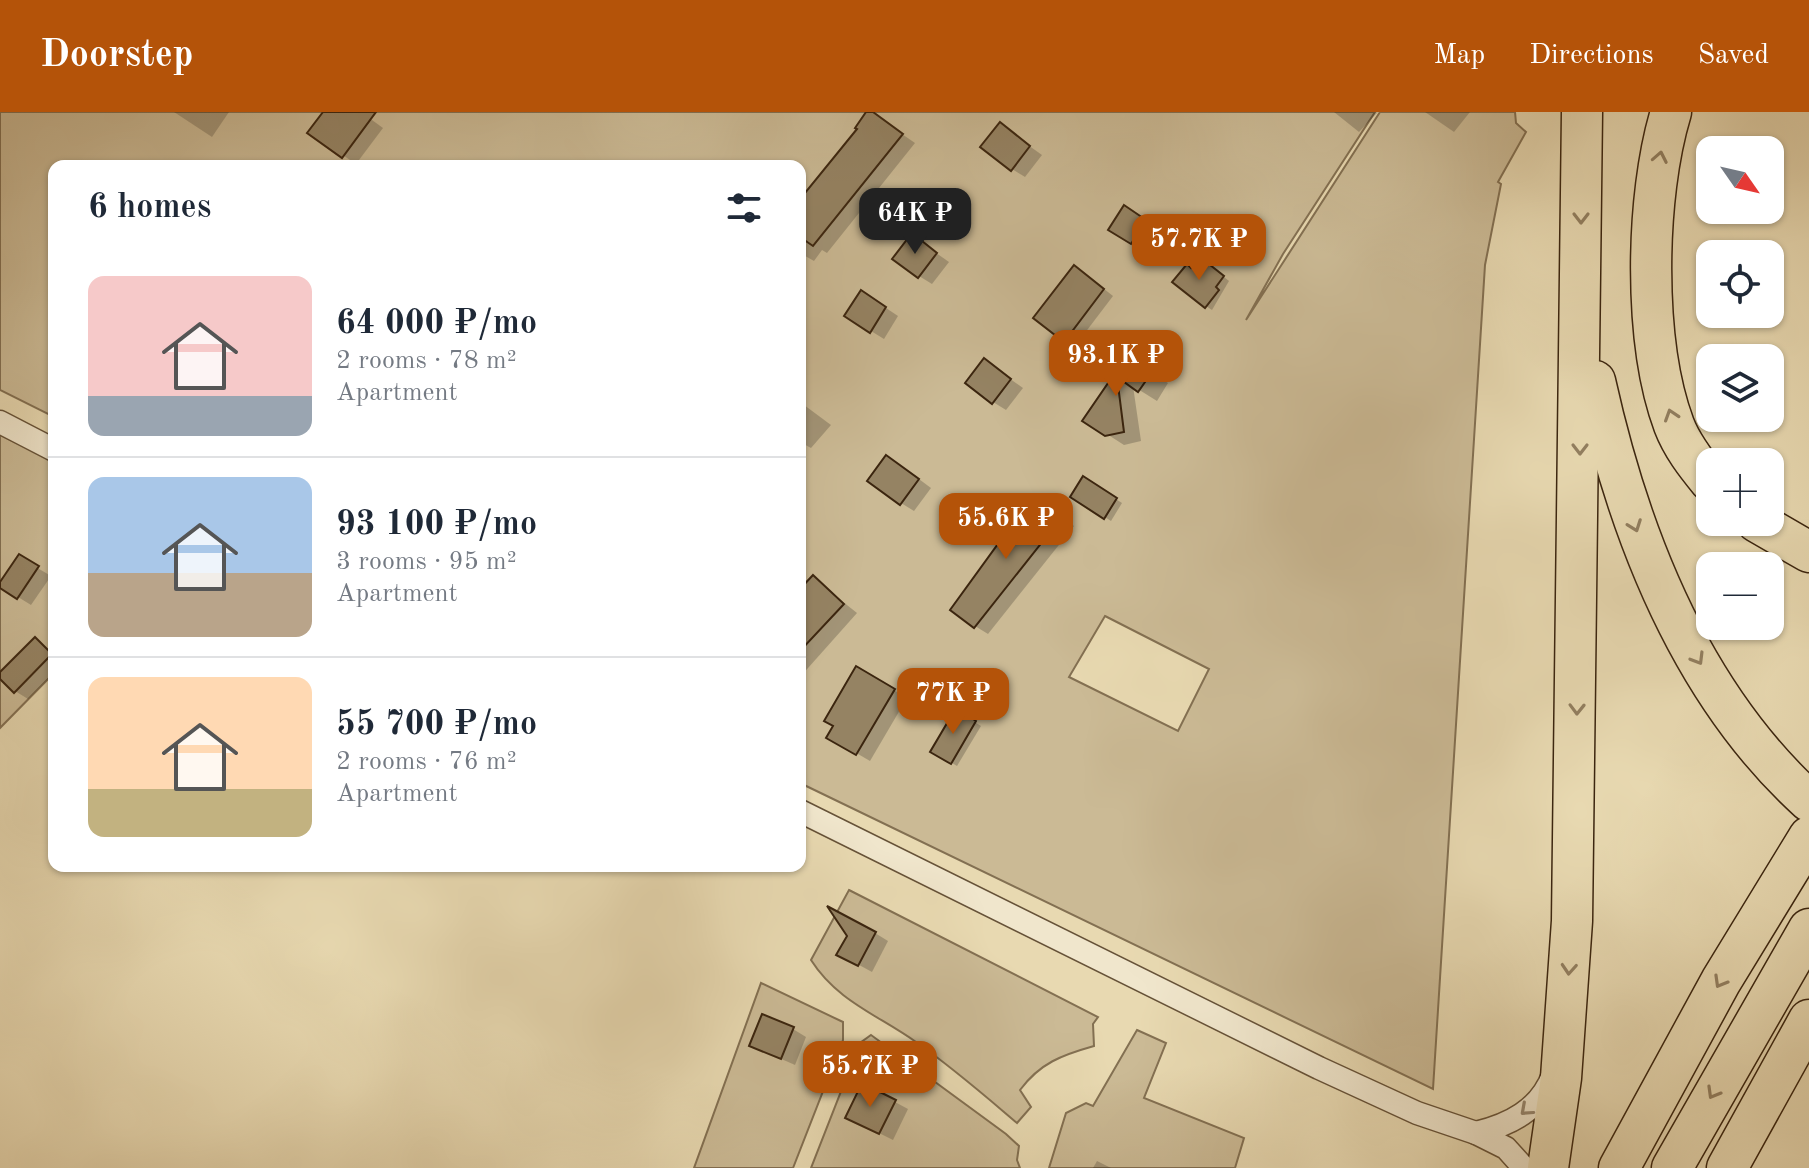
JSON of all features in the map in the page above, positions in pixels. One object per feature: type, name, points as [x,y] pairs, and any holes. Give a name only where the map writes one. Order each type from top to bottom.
[{"type":"highway","points":[[1548,1168],[1564,1044],[1576,754],[1582,112]]},
{"type":"highway","points":[[1671,112],[1658,160],[1653,306],[1664,393],[1675,428],[1696,460]]},
{"type":"highway","points":[[1581,315],[1625,498],[1650,565],[1681,630],[1721,696],[1770,760],[1809,801]]},
{"type":"highway","points":[[1781,536],[1809,552]]},
{"type":"highway","points":[[1619,1168],[1721,981],[1809,837]]},
{"type":"highway","points":[[1672,1168],[1809,929]]},
{"type":"highway","points":[[1727,1168],[1809,1020]]},
{"type":"street","points":[[0,422],[48,447]]},
{"type":"street","points":[[806,814],[1319,1068],[1417,1113],[1476,1133],[1506,1148],[1524,1168]]},
{"type":"street","points":[[1476,1133],[1508,1125],[1533,1105],[1550,1081],[1564,1044]]},
{"type":"shaded area","points":[[0,112],[1375,112],[1283,254],[1246,320],[1380,112],[1515,112],[1516,123],[1526,132],[1498,182],[1501,184],[1485,265],[1433,1089],[806,786],[806,160],[48,160],[48,414],[0,390]],"holes":[[[1105,616],[1209,669],[1178,731],[1069,677]]]},
{"type":"shaded area","points":[[0,435],[48,458],[48,679],[0,728]]},
{"type":"shaded area","points":[[849,890],[1098,1017],[1093,1024],[1094,1046],[1052,1061],[1028,1081],[1020,1090],[1031,1107],[1017,1123],[968,1081],[902,1032],[846,997],[821,974],[811,960]]},
{"type":"shaded area","points":[[761,983],[843,1022],[843,1040],[793,1168],[694,1168]]},
{"type":"shaded area","points":[[1137,1030],[1166,1043],[1144,1098],[1244,1138],[1235,1168],[1049,1168],[1066,1113],[1086,1103],[1093,1106]]},
{"type":"shaded area","points":[[871,1035],[1006,1134],[1019,1146],[1017,1160],[1020,1168],[811,1168],[860,1043]]},
{"type":"building","points":[[323,112],[376,112],[342,158],[307,133]]},
{"type":"building","points":[[866,112],[873,112],[903,134],[813,246],[806,241],[806,192]]},
{"type":"building","points":[[1000,122],[1030,146],[1011,171],[980,147]]},
{"type":"building","points":[[932,192],[948,204],[935,222],[919,211]]},
{"type":"building","points":[[1124,205],[1146,220],[1131,244],[1108,230]]},
{"type":"building","points":[[912,233],[937,253],[918,278],[892,259]]},
{"type":"building","points":[[1200,257],[1224,276],[1216,287],[1219,290],[1205,308],[1172,282],[1187,264],[1191,268]]},
{"type":"building","points":[[1074,265],[1104,289],[1064,342],[1033,318]]},
{"type":"building","points":[[861,290],[886,307],[870,333],[844,316]]},
{"type":"building","points":[[1128,354],[1152,372],[1138,392],[1117,377],[1124,432],[1105,436],[1082,421]]},
{"type":"building","points":[[984,358],[1011,379],[992,404],[965,383]]},
{"type":"building","points":[[886,455],[919,479],[900,505],[867,481]]},
{"type":"building","points":[[1083,476],[1117,498],[1104,519],[1070,497]]},
{"type":"building","points":[[1032,497],[1062,517],[974,628],[950,610]]},
{"type":"building","points":[[19,554],[39,566],[17,599],[0,588],[0,582]]},
{"type":"building","points":[[813,575],[844,604],[806,645],[806,583]]},
{"type":"building","points":[[35,637],[48,650],[48,658],[14,693],[0,679],[0,672]]},
{"type":"building","points":[[856,666],[895,689],[856,755],[826,738],[833,726],[824,721]]},
{"type":"building","points":[[956,708],[976,721],[951,764],[930,752]]},
{"type":"building","points":[[827,906],[876,932],[858,966],[836,955],[847,936]]},
{"type":"building","points":[[762,1014],[794,1027],[781,1059],[749,1046]]},
{"type":"building","points":[[862,1083],[896,1100],[879,1134],[845,1118]]}]
